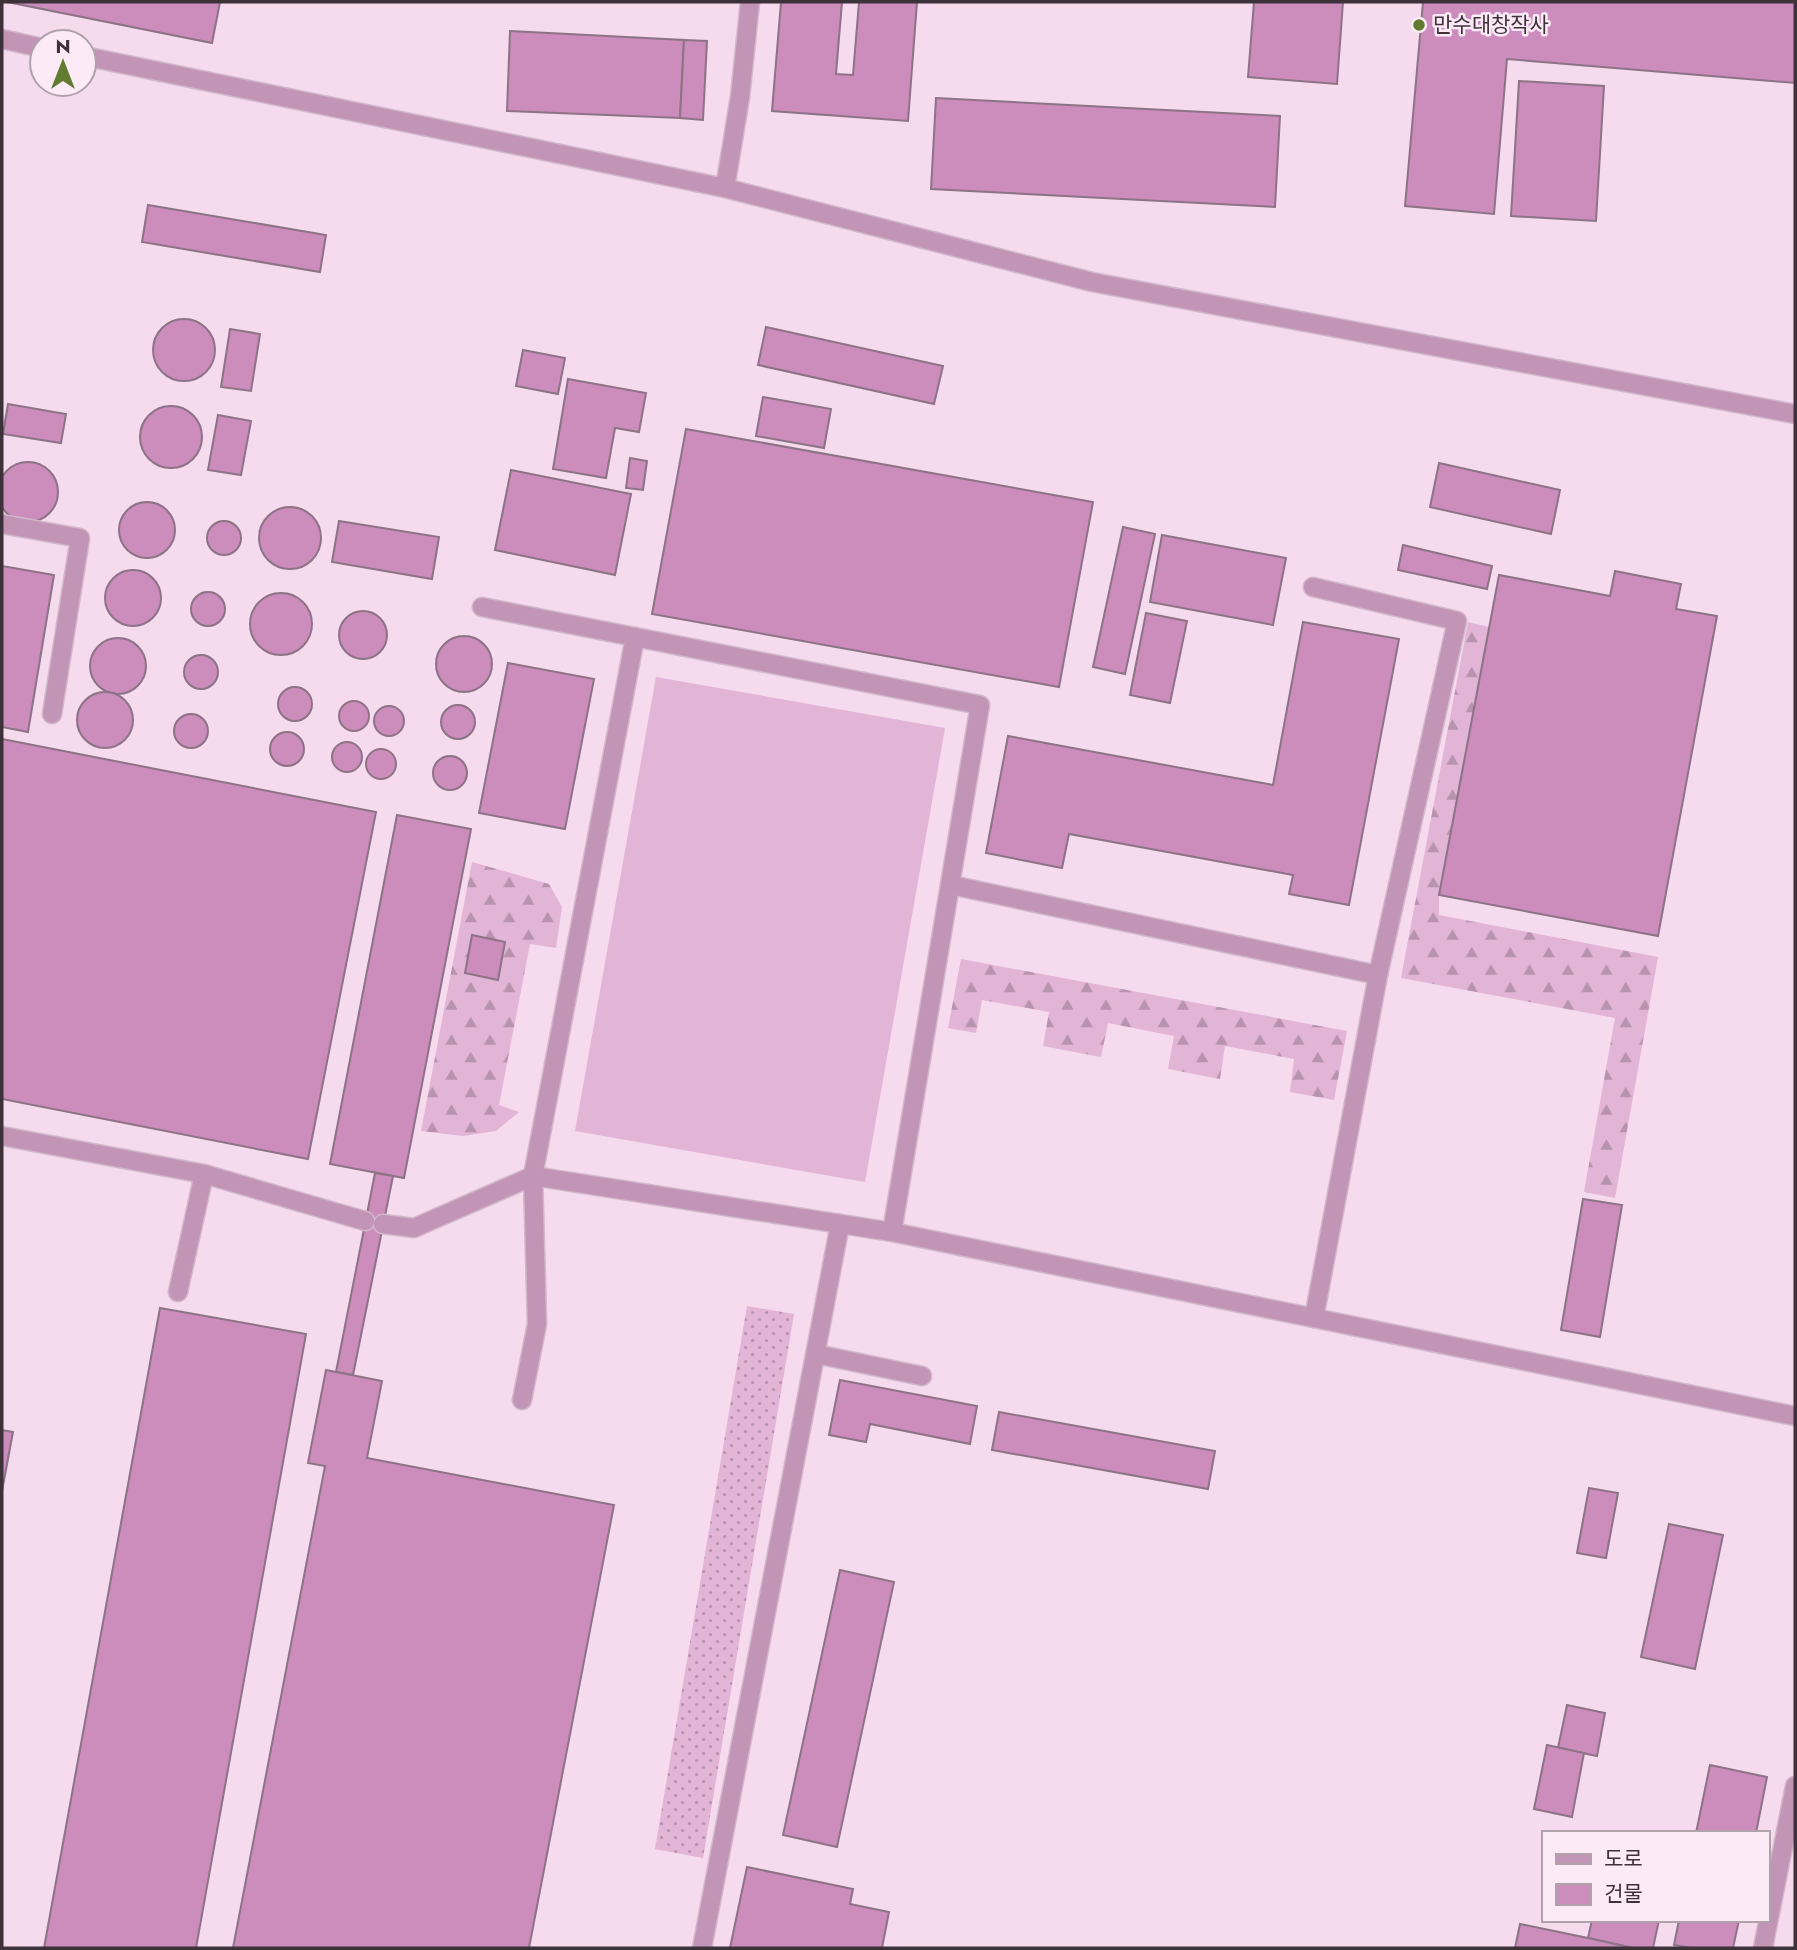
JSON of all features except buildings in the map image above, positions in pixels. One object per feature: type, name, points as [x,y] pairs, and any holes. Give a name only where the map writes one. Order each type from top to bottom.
[{"type":"street","points":[[725,188],[740,97],[750,2]]},
{"type":"street","points":[[2,39],[28,45]]},
{"type":"street","points":[[98,59],[725,188],[1092,282],[1795,414]]},
{"type":"street","points":[[2,524],[79,538],[51,714]]},
{"type":"street","points":[[1313,587],[1457,621],[1378,975],[1314,1318]]},
{"type":"street","points":[[482,607],[980,705],[892,1232]]},
{"type":"street","points":[[523,1400],[537,1324],[533,1176],[635,638]]},
{"type":"street","points":[[951,885],[1378,975]]},
{"type":"street","points":[[2,1136],[204,1174],[374,1222],[414,1228],[533,1176],[892,1232],[1795,1416]]},
{"type":"street","points":[[177,1292],[204,1174]]},
{"type":"street","points":[[702,1948],[840,1224]]},
{"type":"street","points":[[816,1354],[922,1376]]},
{"type":"street","points":[[1769,1918],[1795,1786]]},
{"type":"street","points":[[1763,1948],[1768,1922]]},
{"type":"green space","points":[[1468,622],[1489,627],[1439,895],[1439,915],[1658,957],[1615,1198],[1584,1192],[1615,1018],[1401,978]]},
{"type":"green space","points":[[656,677],[945,728],[865,1182],[575,1131]]},
{"type":"green space","points":[[472,862],[549,884],[562,907],[556,948],[530,944],[499,1105],[519,1112],[496,1131],[463,1136],[421,1131]]},
{"type":"green space","points":[[961,959],[1347,1031],[1334,1100],[1290,1092],[1294,1059],[1225,1046],[1220,1079],[1168,1069],[1174,1036],[1108,1023],[1101,1057],[1043,1046],[1049,1012],[982,1000],[976,1033],[948,1028]]},
{"type":"green space","points":[[747,1306],[794,1314],[703,1858],[655,1849]]},
{"type":"place","name":"만수대창작사","points":[[1419,25]]}]
